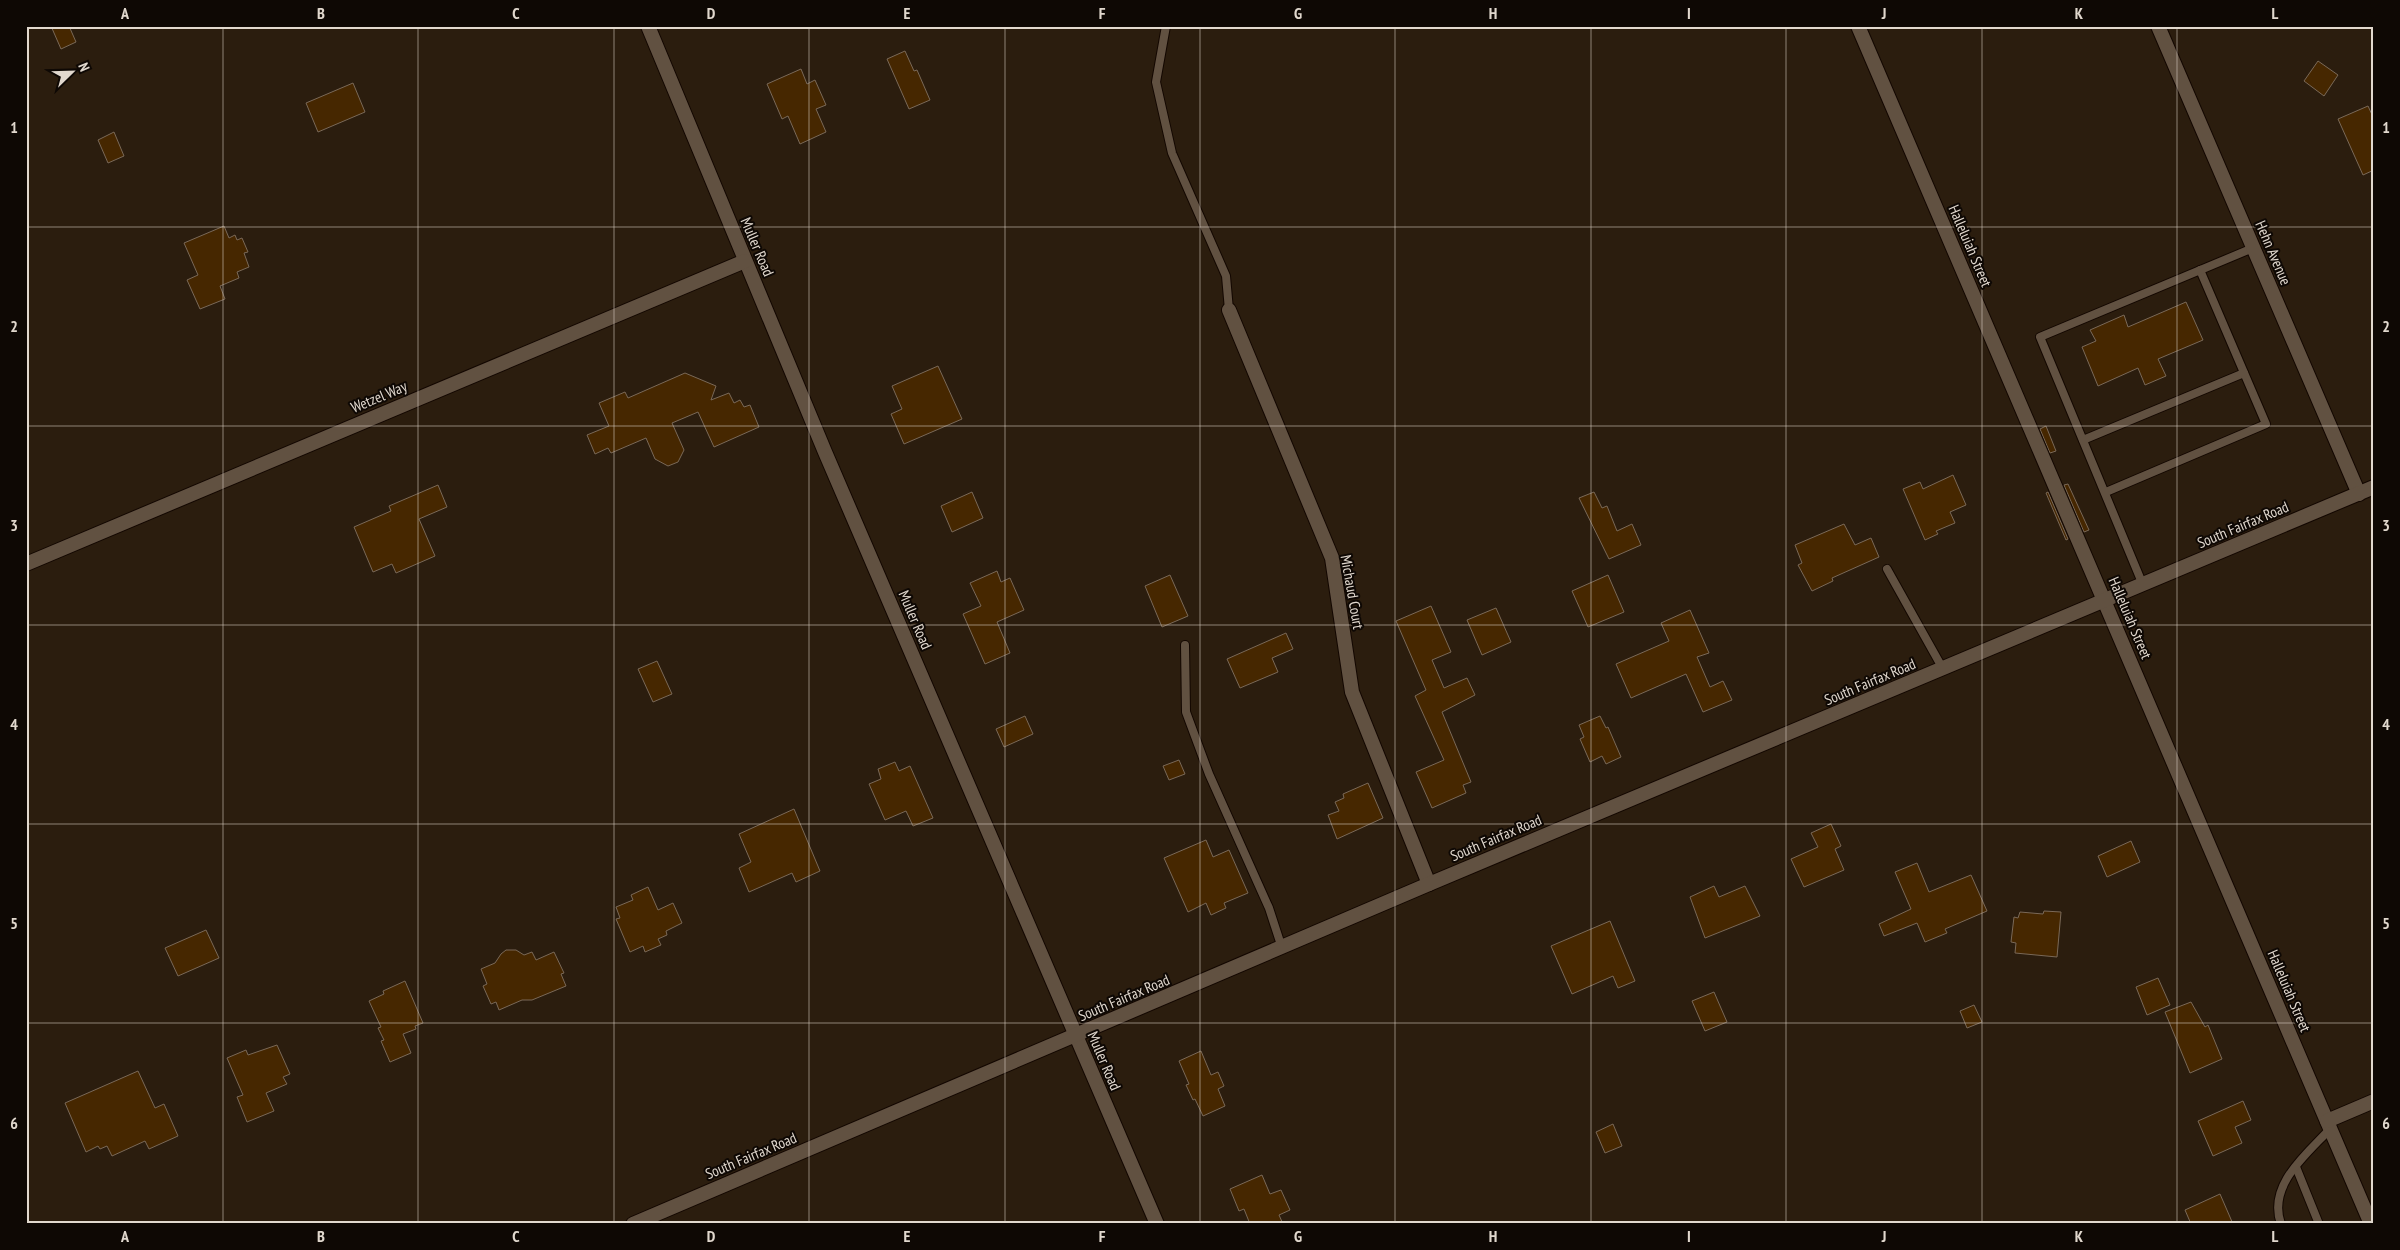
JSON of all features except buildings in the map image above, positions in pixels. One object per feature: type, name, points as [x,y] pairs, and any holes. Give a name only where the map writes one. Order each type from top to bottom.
[{"type":"street","name":"Muller Road","points":[[648,26],[745,261],[1157,1224]]},
{"type":"street","name":"Halleluiah Street","points":[[1858,26],[2371,1224]]},
{"type":"street","name":"Hehn Avenue","points":[[2158,26],[2359,494]]},
{"type":"street","name":"Wetzel Way","points":[[26,564],[745,261]]},
{"type":"street","name":"Michaud Court","points":[[1229,310],[1332,558],[1352,692],[1429,884]]},
{"type":"street","name":"South Fairfax Road","points":[[633,1224],[1429,884],[2374,487]]},
{"type":"street","points":[[2329,1125],[2374,1101]]},
{"type":"lane","points":[[1166,26],[1156,82],[1172,153],[1226,276],[1229,310]]},
{"type":"lane","points":[[2143,585],[2106,492],[2040,337],[2253,248]]},
{"type":"lane","points":[[2106,492],[2266,424],[2200,270]]},
{"type":"lane","points":[[2084,440],[2244,372]]},
{"type":"lane","points":[[1887,569],[1943,669]]},
{"type":"lane","points":[[1186,645],[1186,712],[1209,774],[1269,908],[1282,948]]},
{"type":"lane","points":[[2281,1224],[2278,1215],[2283,1185],[2329,1125]]},
{"type":"lane","points":[[2296,1167],[2318,1224]]}]
